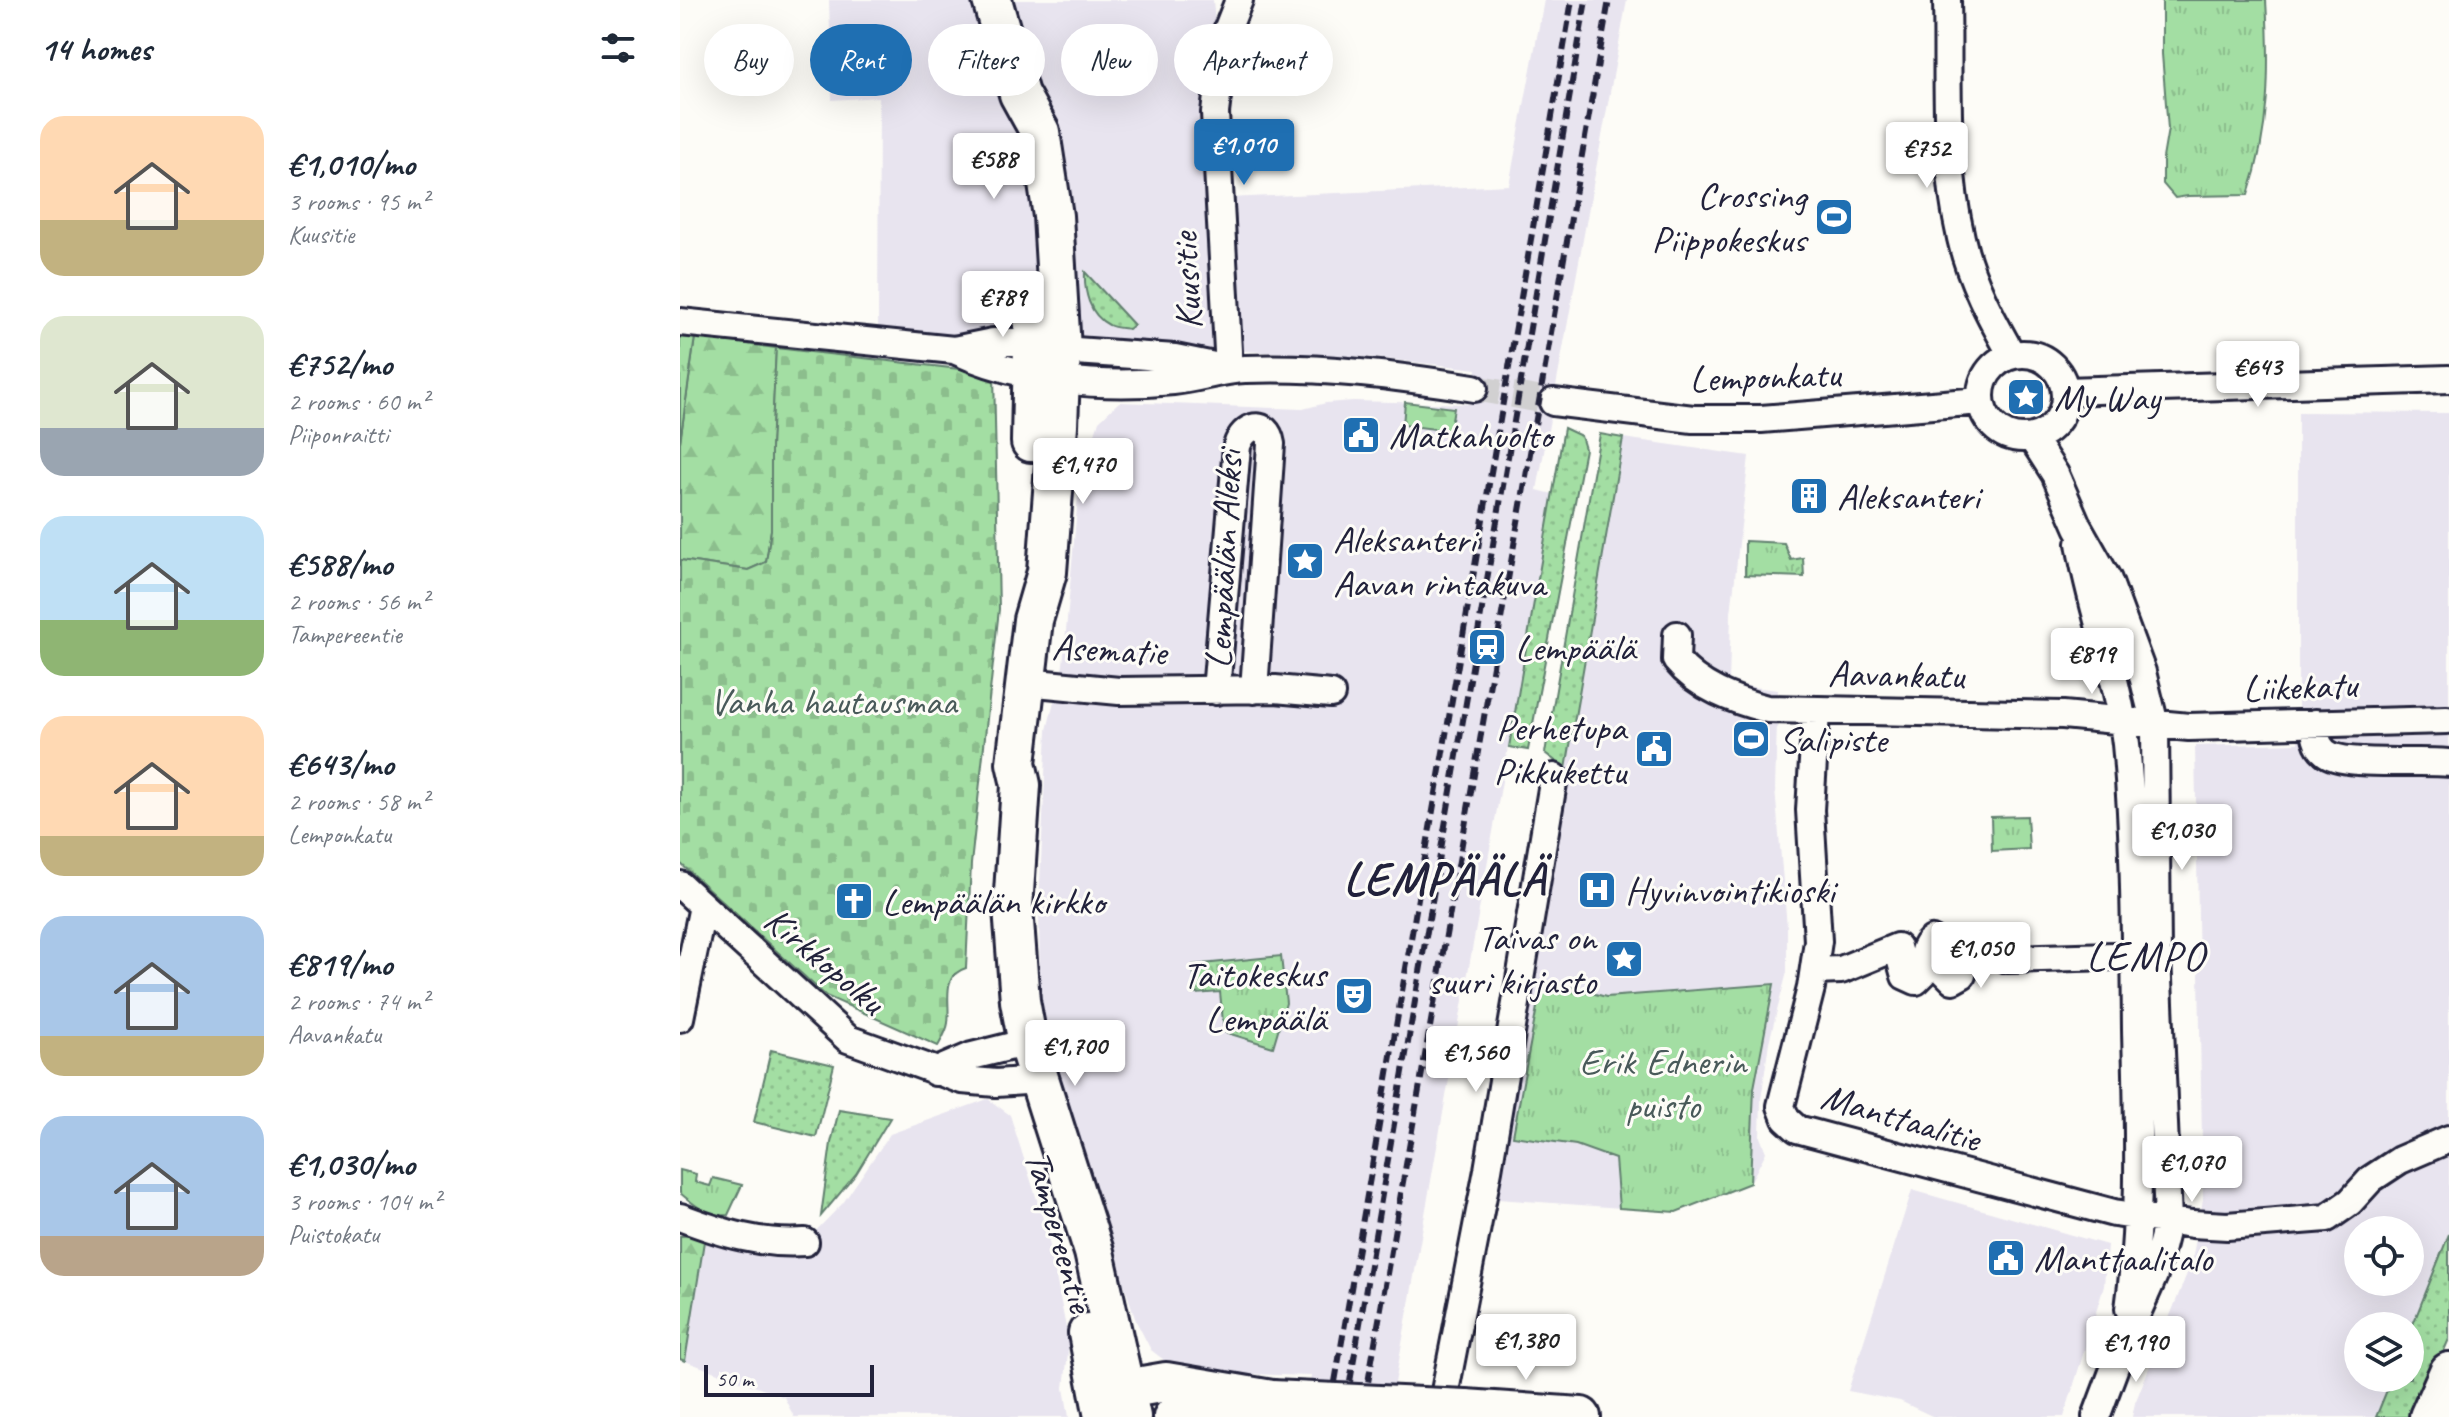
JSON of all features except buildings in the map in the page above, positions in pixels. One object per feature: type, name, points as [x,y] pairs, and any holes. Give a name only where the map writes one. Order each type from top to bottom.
[{"type":"main road","name":"Tampereentie","points":[[992,0],[1019,94],[1017,137],[1035,306],[1047,362],[1047,572],[1033,620],[1016,763],[1021,785],[1013,908],[1022,1063],[1094,1252],[1115,1404]]},
{"type":"main road","points":[[2429,1417],[2449,1372]]},
{"type":"main road","points":[[1115,1404],[1166,1382],[1272,1400],[1453,1413],[1581,1417]]},
{"type":"main road","points":[[1173,1417],[1272,1400]]},
{"type":"street","name":"Kuusitie","points":[[1229,369],[1215,113],[1224,38],[1239,0]]},
{"type":"street","points":[[1947,0],[1953,197],[1961,241],[1976,285],[2012,355]]},
{"type":"street","points":[[680,322],[954,350],[1003,370],[1047,362],[1174,381],[1229,369],[1303,368],[1474,388]]},
{"type":"street","points":[[2027,353],[2052,365],[2061,377],[2065,391],[2061,415],[2044,433],[2032,438],[2018,439],[2004,434],[1985,415],[1981,401],[1985,377],[2001,360],[2027,353]]},
{"type":"street","points":[[2065,391],[2449,379]]},
{"type":"street","name":"Lemponkatu","points":[[1553,402],[1693,419],[1761,419],[1981,401]]},
{"type":"street","name":"Lempäälän Aleksi","points":[[1216,691],[1237,446],[1240,436],[1254,427],[1265,431],[1271,444],[1254,690]]},
{"type":"street","points":[[2032,438],[2055,474],[2078,527],[2108,580],[2142,672],[2155,725],[2139,1218],[2125,1340]]},
{"type":"street","points":[[2078,527],[2087,586],[2115,680],[2126,743],[2132,849],[2146,955],[2168,1220],[2154,1275],[2125,1340],[2098,1415]]},
{"type":"street","name":"Aavankatu","points":[[1677,635],[1676,660],[1696,681],[1722,694],[1767,709],[2063,715],[2155,725]]},
{"type":"street","name":"Asematie","points":[[1026,682],[1119,691],[1254,690],[1331,694]]},
{"type":"street","name":"Manttaalitie","points":[[1816,712],[1810,810],[1818,931],[1814,971],[1781,1106],[1782,1113],[1797,1129],[2139,1218],[2227,1226],[2327,1218],[2350,1202],[2371,1179],[2400,1160],[2449,1139]]},
{"type":"street","name":"Liikekatu","points":[[2155,725],[2189,727],[2447,720]]},
{"type":"street","points":[[2315,723],[2315,736],[2325,753],[2347,761],[2421,760],[2449,763]]},
{"type":"street","points":[[1453,1413],[1488,1170],[1554,777]]},
{"type":"street","name":"Kirkkopolku","points":[[680,885],[848,1039],[935,1072],[971,1082],[1022,1063]]},
{"type":"street","points":[[680,1018],[703,906]]},
{"type":"street","points":[[1814,971],[1841,970],[1897,947],[1905,976],[1916,981],[1924,973],[1925,947],[1932,940],[1940,945],[1943,970],[1953,980],[1962,975],[1964,954],[1971,948],[1989,949],[2007,959],[2146,955]]},
{"type":"street","points":[[935,1072],[1022,1063]]},
{"type":"street","points":[[680,1217],[733,1236],[764,1242],[805,1242]]},
{"type":"shaded area","points":[[829,0],[1213,0],[1215,24],[1174,24],[1174,96],[1221,96],[1229,198],[1509,185],[1544,0],[1627,0],[1537,490],[1553,494],[1389,1417],[1305,1417],[1311,1376],[1216,1373],[1164,1360],[1151,1350],[1136,1321],[1045,1040],[1040,999],[1039,907],[1047,730],[1063,665],[1079,485],[1099,421],[1119,402],[1303,409],[1353,401],[1471,404],[1477,369],[1366,357],[1223,350],[1175,358],[878,333],[879,97],[832,100],[832,96],[912,96],[912,24],[830,24]]},
{"type":"shaded area","points":[[2298,412],[2449,413],[2449,1234],[2418,1312],[2344,1312],[2344,1392],[2386,1392],[2376,1417],[2132,1417],[2192,1261],[2203,1199],[2195,746],[2298,743]]},
{"type":"shaded area","points":[[1623,438],[1749,456],[1731,613],[1729,684],[1778,690],[1775,789],[1787,927],[1787,972],[1769,1042],[1761,1100],[1760,1137],[1766,1152],[1750,1183],[1676,1212],[1498,1199],[1566,769]]},
{"type":"shaded area","points":[[988,1099],[1010,1115],[1047,1231],[1069,1343],[1064,1388],[1069,1417],[794,1417],[784,1397],[685,1361],[706,1227],[805,1242],[843,1203],[890,1134]]},
{"type":"shaded area","points":[[1912,1190],[2107,1245],[2104,1286],[2064,1417],[1934,1417],[1900,1401],[1848,1391]]},
{"type":"green space","points":[[2162,0],[2266,0],[2267,98],[2261,147],[2248,195],[2175,198],[2163,184],[2168,129],[2162,54]]},
{"type":"green space","points":[[1085,272],[1134,325],[1129,329],[1113,327],[1102,321],[1092,309]]},
{"type":"green space","points":[[680,322],[692,324],[695,337],[680,442]]},
{"type":"green space","points":[[695,337],[776,348],[771,530],[766,562],[748,570],[680,560],[680,442]]},
{"type":"green space","name":"Vanha hautausmaa","points":[[776,348],[994,373],[999,609],[971,864],[966,968],[958,972],[950,983],[947,1026],[938,1046],[826,996],[680,863],[680,560],[748,570],[766,562],[771,530]]},
{"type":"green space","points":[[1405,402],[1454,408],[1450,431],[1403,425]]},
{"type":"green space","points":[[1564,428],[1581,436],[1585,449],[1528,750],[1509,747]]},
{"type":"green space","points":[[1600,434],[1623,438],[1566,769],[1545,753]]},
{"type":"green space","points":[[1745,541],[1784,543],[1791,560],[1803,558],[1804,577],[1745,575]]},
{"type":"green space","points":[[2027,816],[2029,849],[1992,851],[1991,817]]},
{"type":"green space","points":[[1281,956],[1286,1003],[1273,1047],[1224,1032],[1220,992],[1196,994],[1193,965]]},
{"type":"green space","name":"Erik Ednerin puisto","points":[[1559,984],[1606,997],[1774,984],[1754,1088],[1750,1183],[1676,1212],[1619,1208],[1615,1159],[1576,1145],[1513,1136],[1541,986]]},
{"type":"green space","points":[[771,1050],[834,1065],[816,1137],[754,1122]]},
{"type":"green space","points":[[839,1110],[890,1118],[856,1174],[821,1216],[831,1143]]},
{"type":"green space","points":[[680,1170],[696,1174],[695,1182],[710,1186],[713,1178],[742,1185],[728,1215],[708,1212],[680,1193]]},
{"type":"green space","points":[[2449,1234],[2449,1339],[2415,1417],[2376,1417],[2386,1392],[2424,1392],[2424,1312],[2418,1312]]},
{"type":"green space","points":[[705,1235],[685,1361],[680,1359],[680,1236]]},
{"type":"tunnel","points":[[1474,388],[1553,402]]},
{"type":"railway","points":[[1329,1417],[1572,0]]},
{"type":"railway","points":[[1344,1417],[1586,0]]},
{"type":"railway","points":[[1362,1417],[1609,0]]},
{"type":"place","name":"Crossing Piippokeskus","points":[[1834,217]]},
{"type":"place","name":"My Way","points":[[2026,397]]},
{"type":"place","name":"Matkahuolto","points":[[1361,435]]},
{"type":"place","name":"Aleksanteri","points":[[1809,496]]},
{"type":"place","name":"Aleksanteri Aavan rintakuva","points":[[1305,561]]},
{"type":"place","name":"Lempäälä","points":[[1487,647]]},
{"type":"place","name":"Salipiste","points":[[1751,739]]},
{"type":"place","name":"Perhetupa Pikkukettu","points":[[1654,749]]},
{"type":"place","name":"Hyvinvointikioski","points":[[1597,890]]},
{"type":"place","name":"Lempäälän kirkko","points":[[854,901]]},
{"type":"place","name":"Taivas on suuri kirjasto","points":[[1624,959]]},
{"type":"place","name":"Taitokeskus Lempäälä","points":[[1354,996]]},
{"type":"place","name":"Manttaalitalo","points":[[2006,1258]]},
{"type":"district","name":"LEMPÄÄLÄ","points":[[1445,878]]},
{"type":"district","name":"LEMPO","points":[[2146,955]]}]
